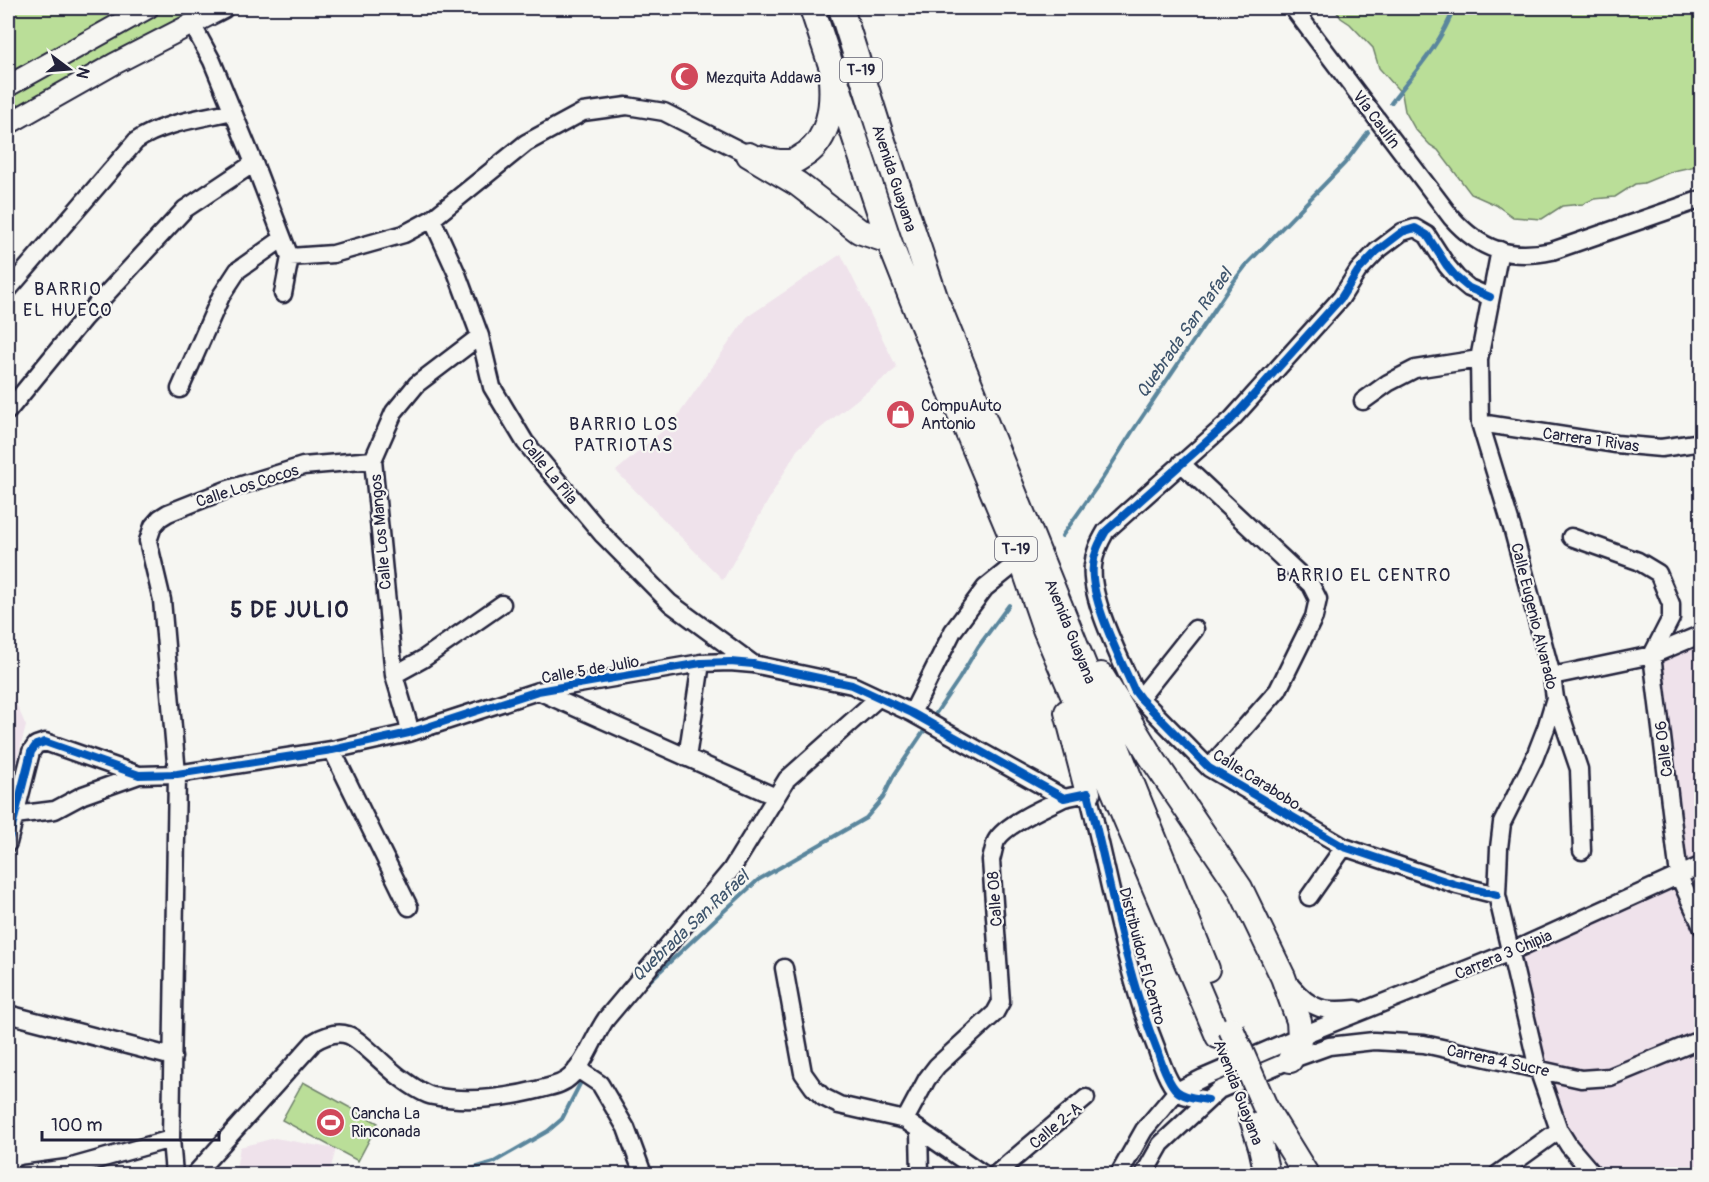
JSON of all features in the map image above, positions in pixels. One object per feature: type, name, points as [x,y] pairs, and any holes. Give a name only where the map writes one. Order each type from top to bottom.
[{"type":"highway","name":"Avenida Guayana","points":[[812,8],[889,241],[1021,559],[1055,624]]},
{"type":"highway","name":"Avenida Guayana","points":[[841,8],[936,300],[1055,624],[1258,1112],[1306,1174]]},
{"type":"highway","points":[[749,155],[775,162],[795,161],[813,148],[827,125],[831,107],[829,57]]},
{"type":"highway","points":[[749,155],[798,184],[859,231],[889,241]]},
{"type":"highway","points":[[1055,624],[1088,793]]},
{"type":"highway","points":[[1055,624],[1150,755],[1240,888],[1283,977],[1299,1021],[1300,1036],[1290,1060]]},
{"type":"highway","name":"Avenida Guayana","points":[[1258,1112],[1261,1147],[1267,1174]]},
{"type":"main road","points":[[8,86],[148,8]]},
{"type":"main road","points":[[8,124],[114,64],[223,8]]},
{"type":"street","name":"Vía Caulín","points":[[1293,8],[1462,230],[1479,242],[1500,250]]},
{"type":"street","points":[[192,24],[212,61],[290,257],[283,294]]},
{"type":"street","points":[[290,257],[333,254],[404,234],[432,219],[526,143],[583,111],[627,106],[664,112],[749,155]]},
{"type":"street","points":[[8,290],[136,141],[144,135],[161,129],[233,111]]},
{"type":"street","points":[[8,411],[84,318],[185,209],[254,163]]},
{"type":"street","points":[[1500,250],[1522,255],[1552,251],[1700,203]]},
{"type":"street","name":"Calle La Pila","points":[[432,219],[457,274],[480,336],[492,387],[525,442],[603,535],[670,603],[753,664]]},
{"type":"street","points":[[1209,768],[1278,690],[1314,617],[1318,599],[1311,585],[1180,463],[1232,419],[1341,298],[1358,271],[1377,251],[1402,232],[1415,228],[1427,235],[1457,278],[1469,288],[1490,297]]},
{"type":"street","points":[[180,389],[221,296],[238,270],[282,239]]},
{"type":"street","name":"Calle Eugenio Alvarado","points":[[1500,250],[1479,359],[1480,423],[1513,531],[1552,676],[1555,698],[1533,759],[1502,823],[1497,895],[1538,1069],[1559,1130],[1569,1146],[1593,1174]]},
{"type":"street","name":"Calle Los Mangos","points":[[409,733],[394,675],[373,460],[394,412],[417,384],[480,336]]},
{"type":"street","points":[[1363,401],[1388,383],[1415,369],[1479,359]]},
{"type":"street","name":"Carrera 1 Rivas","points":[[1480,423],[1616,444],[1661,448],[1701,442]]},
{"type":"street","name":"Calle Los Cocos","points":[[177,774],[162,600],[148,541],[153,526],[159,518],[168,513],[226,490],[303,466],[373,460]]},
{"type":"street","name":"Calle Carabobo","points":[[1180,463],[1106,531],[1097,547],[1092,567],[1093,587],[1130,680],[1140,698],[1209,768],[1344,847],[1457,885],[1497,895]]},
{"type":"street","points":[[1571,537],[1638,561],[1658,573],[1671,604],[1671,618],[1652,655]]},
{"type":"street","points":[[916,716],[953,631],[985,588],[1021,559]]},
{"type":"street","points":[[394,675],[423,659],[502,604]]},
{"type":"street","points":[[1140,698],[1195,629]]},
{"type":"street","points":[[1552,676],[1652,655],[1701,634]]},
{"type":"street","name":"Calle 06","points":[[1652,655],[1679,876],[1701,927]]},
{"type":"street","name":"Calle 5 de Julio","points":[[15,815],[31,752],[36,745],[45,742],[139,775],[177,774],[332,750],[409,733],[538,691],[701,663],[730,662],[753,664],[852,685],[916,716],[1064,798]]},
{"type":"street","points":[[687,758],[701,663]]},
{"type":"street","points":[[538,691],[776,797]]},
{"type":"street","points":[[195,1174],[314,1042],[326,1035],[350,1035],[401,1078],[430,1095],[470,1099],[513,1096],[561,1084],[570,1078],[579,1071],[596,1033],[606,1019],[731,870],[787,779],[878,698]]},
{"type":"street","points":[[1555,698],[1579,769],[1582,850]]},
{"type":"street","points":[[332,750],[409,907]]},
{"type":"street","points":[[174,1174],[171,1139],[177,774]]},
{"type":"street","points":[[8,843],[15,815],[55,810],[83,795],[139,775]]},
{"type":"street","points":[[1064,798],[1088,793]]},
{"type":"street","name":"Distribuidor El Centro","points":[[1088,793],[1122,941],[1145,1022],[1166,1074],[1178,1091]]},
{"type":"street","name":"Calle 08","points":[[905,1120],[936,1066],[995,1013],[1001,1002],[991,860],[997,840],[1032,813],[1064,798]]},
{"type":"street","points":[[1309,897],[1344,847]]},
{"type":"street","name":"Carrera 3 Chipia","points":[[1178,1091],[1300,1036],[1510,952],[1701,865]]},
{"type":"street","points":[[784,968],[803,1073],[813,1087],[823,1097],[839,1105],[905,1120],[983,1174]]},
{"type":"street","points":[[1283,977],[1303,1000],[1317,1008],[1338,1011],[1374,1006]]},
{"type":"street","points":[[8,1014],[173,1057]]},
{"type":"street","name":"Carrera 4 Sucre","points":[[1144,1174],[1161,1144],[1219,1090],[1329,1046],[1374,1041],[1424,1044],[1581,1079],[1610,1077],[1701,1039]]},
{"type":"street","points":[[579,1071],[600,1084],[626,1128],[643,1174]]},
{"type":"street","points":[[1119,1174],[1144,1130],[1178,1091],[1191,1097],[1208,1100]]},
{"type":"street","name":"Calle 2-A","points":[[996,1174],[1086,1098]]},
{"type":"street","points":[[1498,1174],[1559,1130]]},
{"type":"street","points":[[919,1131],[920,1174]]},
{"type":"street","points":[[24,1174],[68,1168],[171,1139]]},
{"type":"shaded area","points":[[841,254],[897,368],[822,427],[797,450],[723,580],[616,471],[675,420],[747,317]]},
{"type":"shaded area","points":[[1701,634],[1701,1174],[1593,1174],[1569,1146],[1510,952],[1679,876],[1652,655]]},
{"type":"shaded area","points":[[8,685],[26,726],[8,794]]},
{"type":"shaded area","points":[[275,1138],[336,1149],[329,1174],[235,1174],[240,1147]]},
{"type":"green space","points":[[8,8],[223,8],[8,124]]},
{"type":"green space","points":[[1334,8],[1701,8],[1701,165],[1673,171],[1644,183],[1635,184],[1615,197],[1562,206],[1542,219],[1513,217],[1496,205],[1471,194],[1438,150],[1415,129],[1405,111],[1402,94],[1379,68],[1373,48],[1341,18]]},
{"type":"green space","name":"Cancha La Rinconada","points":[[303,1082],[378,1123],[358,1161],[282,1120]]},
{"type":"waterway","name":"Quebrada San Rafael","points":[[1391,103],[1442,34],[1454,8]]},
{"type":"waterway","name":"Quebrada San Rafael","points":[[1062,536],[1231,285],[1247,264],[1345,163],[1368,132]]},
{"type":"waterway","name":"Quebrada San Rafael","points":[[932,719],[978,647],[1009,605]]},
{"type":"waterway","name":"Quebrada San Rafael","points":[[640,990],[758,880],[866,818],[883,798],[894,775],[928,725]]},
{"type":"waterway","name":"Quebrada San Rafael","points":[[455,1174],[494,1162],[548,1131],[562,1119],[583,1078]]},
{"type":"cycle path","points":[[1490,297],[1469,288],[1457,278],[1427,235],[1415,228],[1402,232],[1377,251],[1358,271],[1341,298],[1232,419],[1106,531],[1094,557],[1093,579],[1107,629],[1134,690],[1209,768],[1344,847],[1457,885],[1497,895]]},
{"type":"cycle path","points":[[8,843],[31,752],[36,745],[45,742],[139,775],[177,774],[332,750],[409,733],[538,691],[701,663],[753,664],[852,685],[912,713],[1064,798],[1088,793],[1126,955],[1145,1019],[1163,1066],[1177,1091],[1208,1100]]},
{"type":"place","name":"Mezquita Addawa","points":[[685,77]]},
{"type":"place","name":"CompuAuto Antonio","points":[[900,414]]},
{"type":"place","name":"Cancha La Rinconada","points":[[330,1122]]},
{"type":"district","name":"BARRIO EL HUECO","points":[[68,299]]},
{"type":"district","name":"BARRIO LOS PATRIOTAS","points":[[624,434]]},
{"type":"district","name":"BARRIO EL CENTRO","points":[[1364,575]]},
{"type":"district","name":"5 DE JULIO","points":[[290,609]]}]
